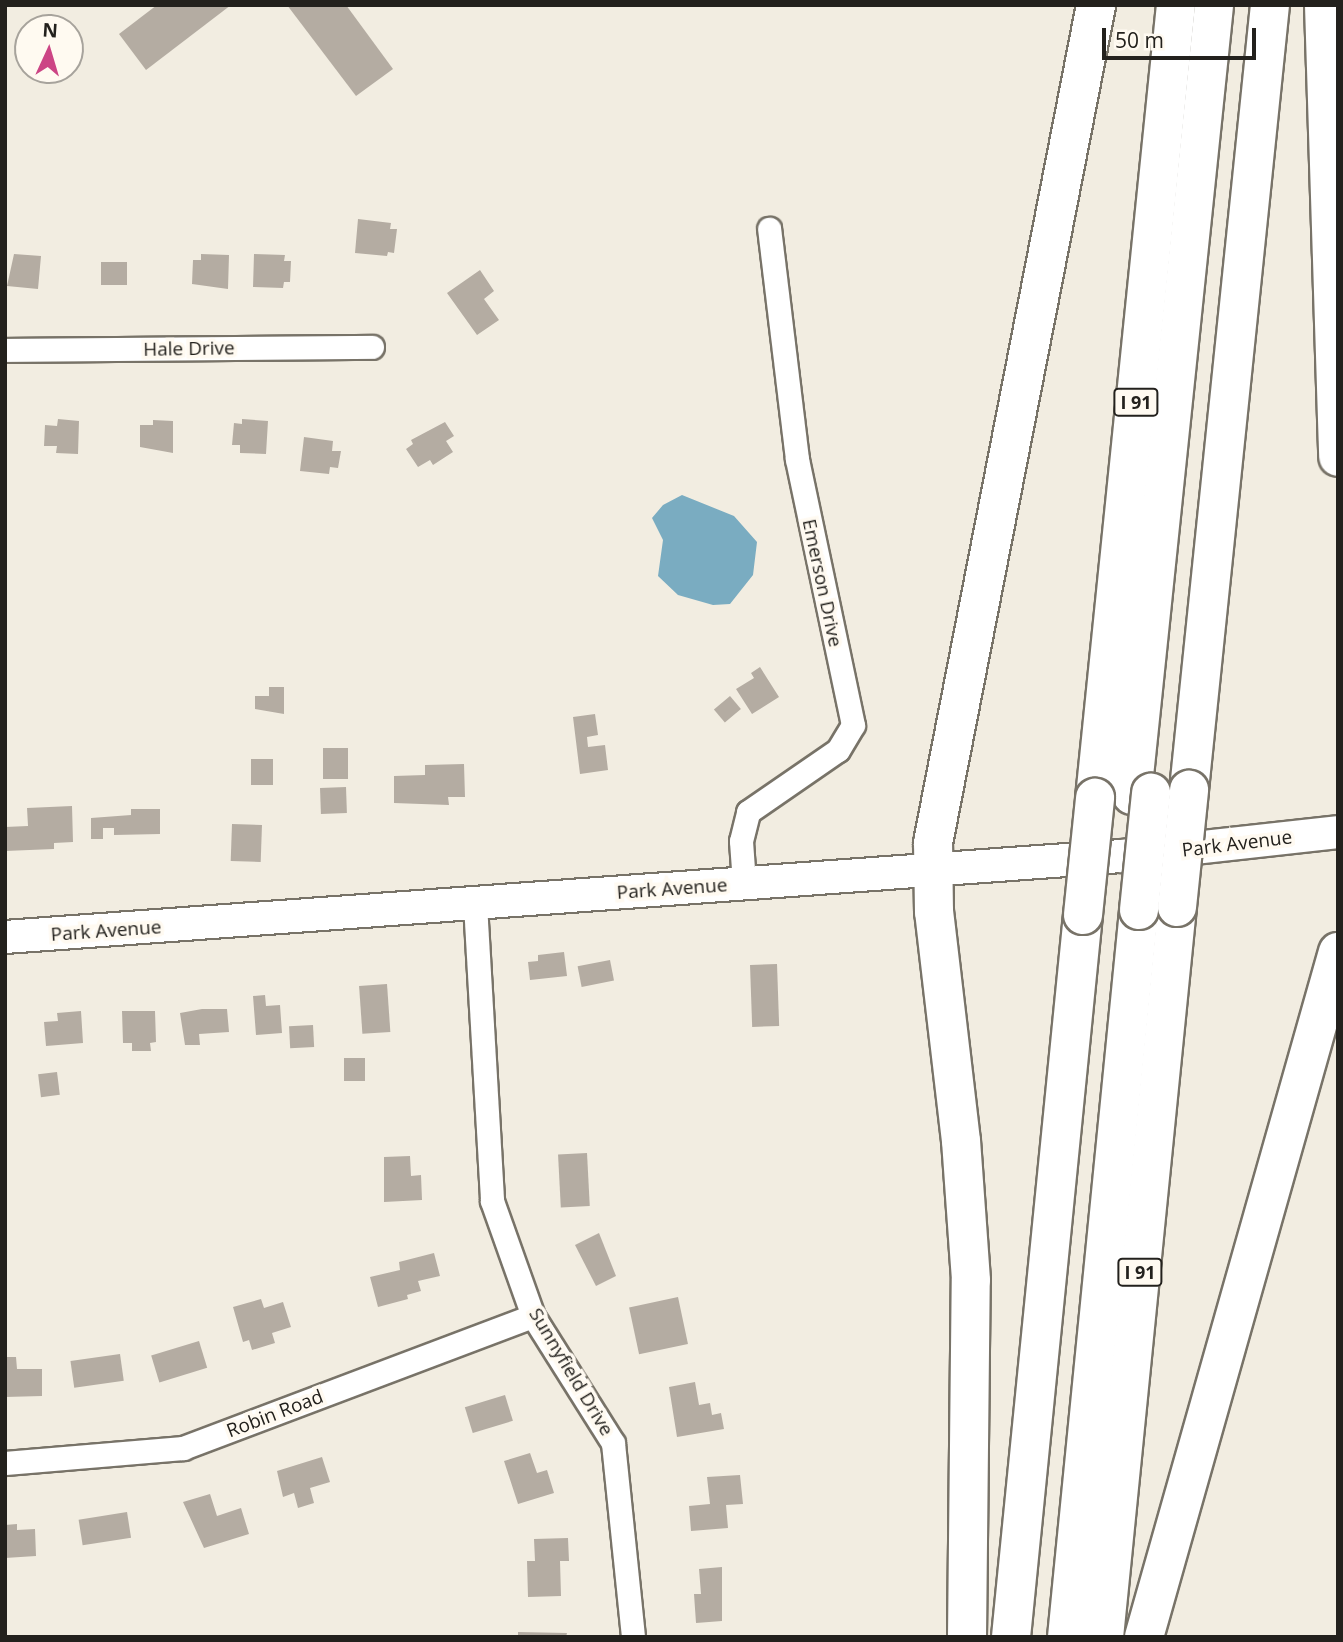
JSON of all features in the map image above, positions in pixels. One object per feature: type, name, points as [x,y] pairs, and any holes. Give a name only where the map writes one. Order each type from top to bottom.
[{"type":"highway","points":[[967,1637],[971,1280],[932,869],[969,645],[1013,450],[1096,5]]},
{"type":"highway","name":"I 91","points":[[1011,1637],[1177,5]]},
{"type":"highway","points":[[1047,1637],[1142,794],[1214,5]]},
{"type":"highway","points":[[1142,794],[1233,5]]},
{"type":"highway","name":"I 91","points":[[1104,1637],[1270,5]]},
{"type":"highway","points":[[1324,5],[1338,457]]},
{"type":"highway","points":[[1067,1637],[1130,911]]},
{"type":"highway","points":[[1144,1637],[1338,952]]},
{"type":"main road","name":"Park Avenue","points":[[5,937],[1160,853],[1338,832]]},
{"type":"street","name":"Emerson Drive","points":[[744,883],[742,832],[748,812],[838,750],[853,725],[797,459],[769,229]]},
{"type":"street","name":"Hale Drive","points":[[5,351],[372,347]]},
{"type":"street","name":"Sunnyfield Drive","points":[[475,904],[492,1201],[533,1316],[613,1443],[633,1637]]},
{"type":"street","name":"Robin Road","points":[[5,1463],[183,1448],[533,1316]]},
{"type":"water","points":[[682,495],[734,516],[757,542],[753,575],[730,604],[713,605],[678,595],[658,576],[663,540],[652,518],[663,505]]},
{"type":"building","points":[[157,5],[231,5],[146,70],[119,34]]},
{"type":"building","points":[[287,5],[346,5],[393,69],[356,96]]},
{"type":"building","points":[[358,219],[391,223],[390,229],[397,229],[394,253],[388,252],[387,256],[355,253]]},
{"type":"building","points":[[14,254],[41,256],[38,289],[7,286]]},
{"type":"building","points":[[201,254],[229,255],[228,289],[192,284],[193,260],[201,260]]},
{"type":"building","points":[[254,254],[285,255],[284,261],[291,261],[290,282],[284,282],[283,288],[253,287]]},
{"type":"building","points":[[101,262],[127,262],[127,285],[101,285]]},
{"type":"building","points":[[480,270],[494,291],[484,299],[499,320],[477,335],[447,293]]},
{"type":"building","points":[[58,419],[79,421],[78,454],[56,453],[57,446],[44,446],[45,425],[57,426]]},
{"type":"building","points":[[242,419],[268,421],[266,454],[240,453],[240,445],[232,445],[234,423],[242,424]]},
{"type":"building","points":[[153,420],[173,421],[173,453],[140,447],[140,425],[153,425]]},
{"type":"building","points":[[445,422],[454,436],[446,441],[453,452],[433,465],[430,460],[418,467],[406,449],[413,444],[411,440]]},
{"type":"building","points":[[304,437],[333,441],[332,451],[341,451],[338,468],[330,467],[329,474],[300,471]]},
{"type":"building","points":[[760,667],[779,697],[752,714],[736,689],[754,678],[751,673]]},
{"type":"building","points":[[269,687],[284,687],[284,714],[255,709],[255,696],[269,696]]},
{"type":"building","points":[[730,696],[741,709],[725,723],[714,709]]},
{"type":"building","points":[[595,714],[598,735],[587,737],[588,747],[605,745],[608,770],[580,774],[573,717]]},
{"type":"building","points":[[323,748],[348,748],[348,779],[323,779]]},
{"type":"building","points":[[251,759],[273,759],[273,785],[251,785]]},
{"type":"building","points":[[464,764],[465,797],[448,797],[449,805],[394,803],[394,776],[425,775],[425,765]]},
{"type":"building","points":[[346,787],[347,813],[321,814],[320,788]]},
{"type":"building","points":[[72,806],[73,842],[54,843],[54,849],[5,851],[5,827],[28,826],[27,808]]},
{"type":"building","points":[[131,809],[160,809],[160,834],[114,835],[114,828],[103,828],[103,839],[91,839],[91,818],[131,815]]},
{"type":"building","points":[[232,824],[262,825],[261,862],[231,861]]},
{"type":"building","points":[[564,952],[567,976],[530,980],[528,962],[538,961],[538,955]]},
{"type":"building","points":[[610,960],[614,981],[582,987],[578,966]]},
{"type":"building","points":[[777,964],[779,1026],[752,1027],[750,965]]},
{"type":"building","points":[[387,984],[390,1032],[362,1034],[359,986]]},
{"type":"building","points":[[265,995],[266,1006],[280,1005],[282,1033],[256,1035],[253,996]]},
{"type":"building","points":[[202,1009],[227,1009],[229,1032],[199,1034],[200,1045],[185,1045],[180,1013]]},
{"type":"building","points":[[81,1011],[83,1043],[46,1046],[44,1022],[58,1021],[57,1013]]},
{"type":"building","points":[[122,1011],[155,1011],[156,1042],[150,1043],[151,1051],[132,1051],[132,1043],[123,1043]]},
{"type":"building","points":[[313,1025],[314,1047],[290,1048],[289,1026]]},
{"type":"building","points":[[344,1058],[365,1058],[365,1081],[344,1081]]},
{"type":"building","points":[[57,1072],[60,1095],[41,1097],[38,1074]]},
{"type":"building","points":[[587,1153],[590,1206],[561,1207],[558,1155]]},
{"type":"building","points":[[410,1156],[411,1176],[421,1175],[422,1200],[384,1202],[384,1157]]},
{"type":"building","points":[[599,1233],[616,1276],[596,1286],[575,1245]]},
{"type":"building","points":[[434,1253],[440,1276],[418,1281],[421,1291],[407,1295],[408,1299],[378,1307],[370,1277],[400,1270],[399,1262]]},
{"type":"building","points":[[678,1297],[688,1344],[639,1354],[629,1307]]},
{"type":"building","points":[[261,1299],[264,1308],[283,1302],[291,1327],[272,1333],[275,1343],[252,1350],[249,1340],[243,1342],[233,1307]]},
{"type":"building","points":[[199,1341],[207,1368],[159,1382],[151,1356]]},
{"type":"building","points":[[120,1354],[124,1381],[74,1388],[70,1361]]},
{"type":"building","points":[[5,1357],[16,1357],[17,1369],[42,1369],[42,1396],[5,1397]]},
{"type":"building","points":[[695,1382],[699,1405],[710,1403],[712,1415],[721,1413],[724,1429],[677,1437],[669,1387]]},
{"type":"building","points":[[505,1395],[513,1421],[473,1433],[465,1407]]},
{"type":"building","points":[[530,1453],[537,1473],[547,1470],[554,1493],[518,1504],[504,1461]]},
{"type":"building","points":[[322,1457],[330,1482],[310,1488],[314,1503],[298,1508],[294,1493],[283,1497],[277,1471]]},
{"type":"building","points":[[740,1475],[743,1504],[726,1505],[728,1528],[691,1531],[689,1506],[710,1504],[707,1477]]},
{"type":"building","points":[[210,1494],[217,1516],[241,1508],[249,1534],[204,1548],[183,1502]]},
{"type":"building","points":[[127,1512],[131,1538],[83,1545],[79,1520]]},
{"type":"building","points":[[17,1524],[17,1530],[35,1529],[36,1556],[5,1558],[5,1525]]},
{"type":"building","points":[[568,1538],[569,1561],[560,1561],[561,1596],[528,1597],[527,1561],[535,1561],[534,1539]]},
{"type":"building","points":[[722,1567],[722,1621],[696,1623],[694,1594],[701,1594],[699,1569]]},
{"type":"building","points":[[518,1632],[567,1633],[566,1637],[518,1637]]}]
